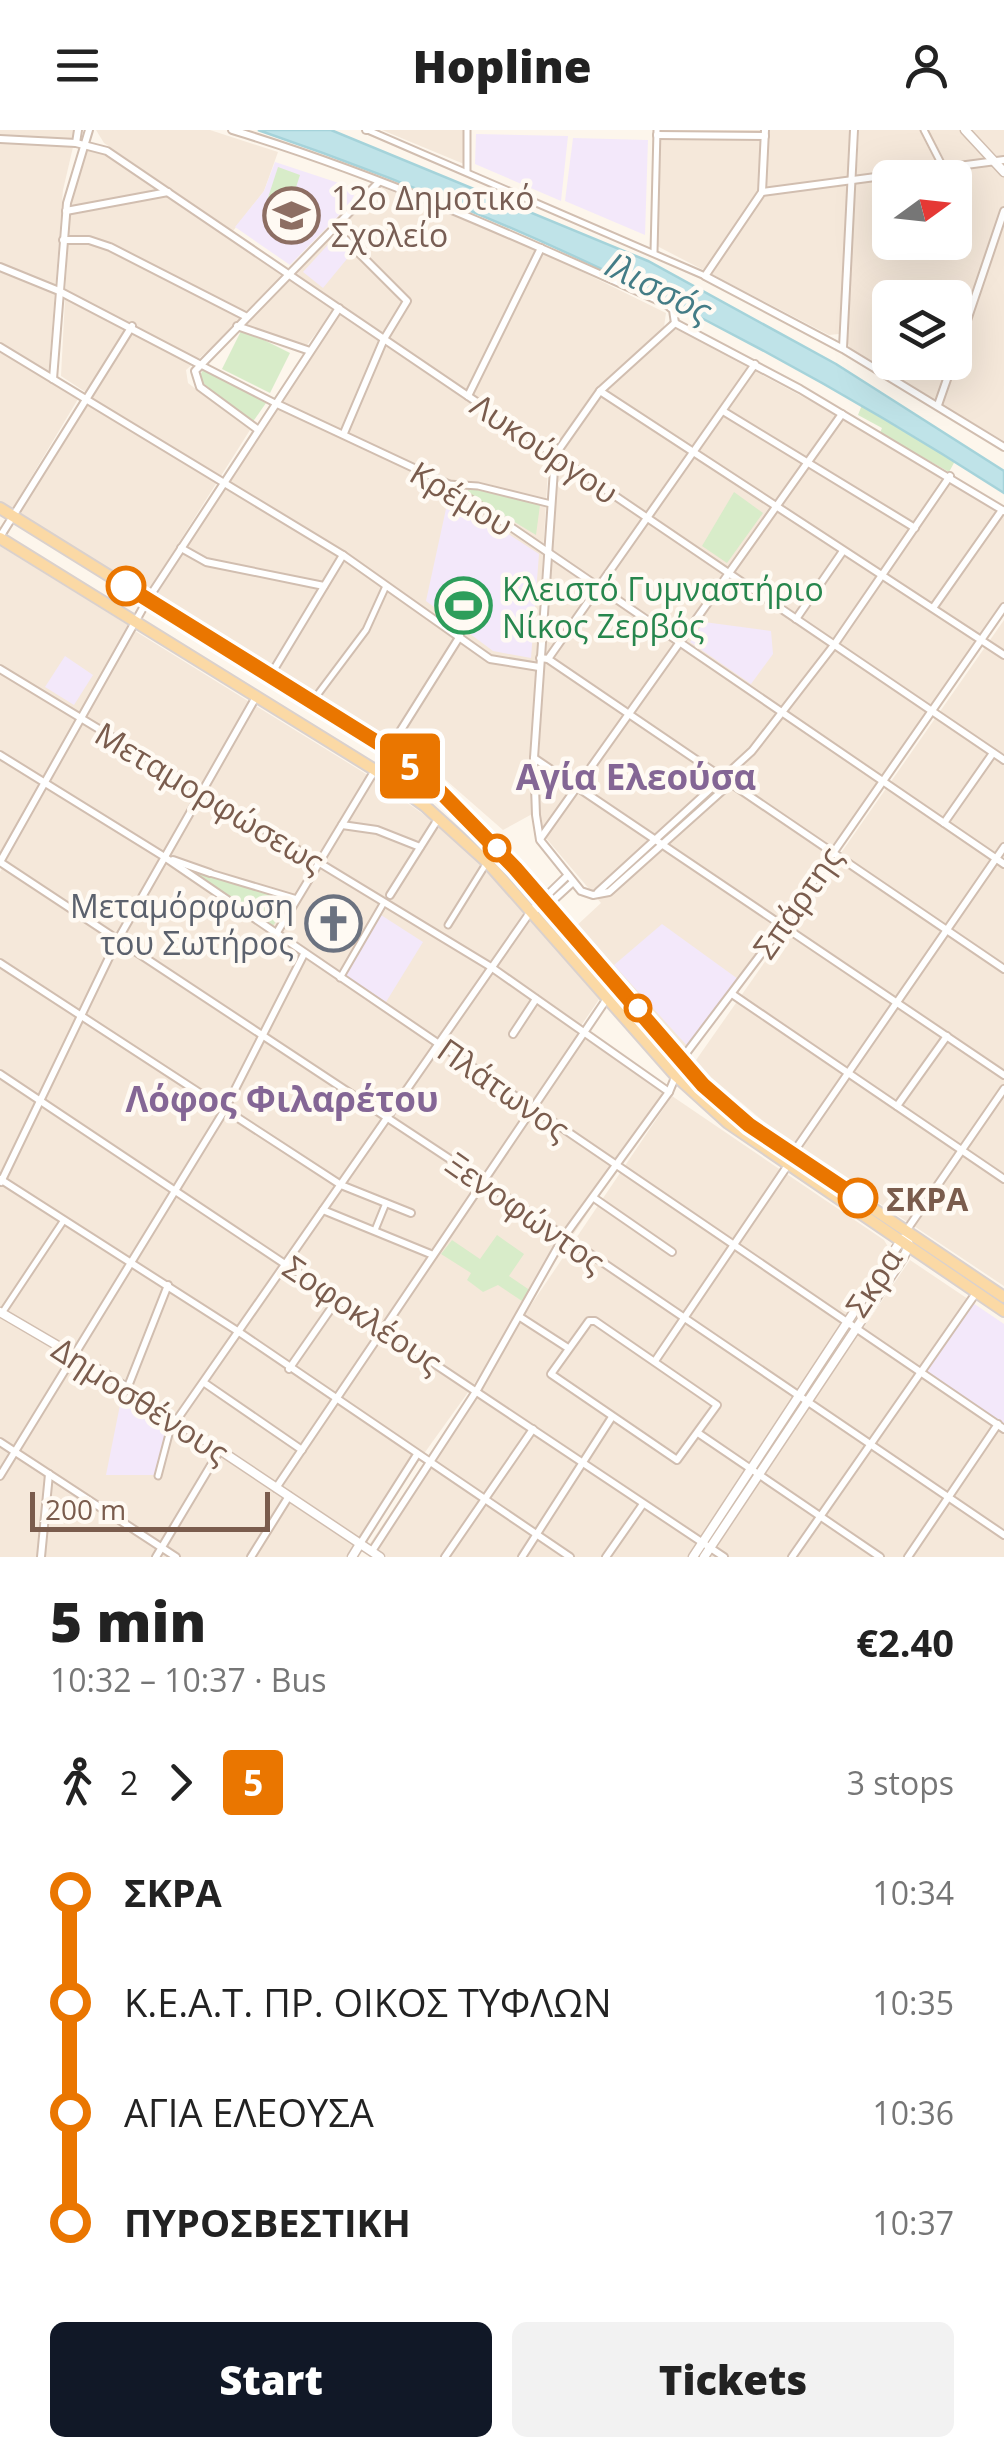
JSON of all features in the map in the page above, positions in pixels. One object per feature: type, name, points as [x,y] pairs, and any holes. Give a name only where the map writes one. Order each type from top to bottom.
[{"type":"main road","points":[[0,508],[388,750],[473,822],[682,1061],[718,1099],[790,1160]]},
{"type":"main road","points":[[0,538],[375,770],[439,818],[487,862],[675,1075],[728,1123],[906,1239],[1004,1311]]},
{"type":"main road","points":[[906,1239],[1004,1296]]},
{"type":"street","points":[[53,379],[63,240],[80,144],[78,130]]},
{"type":"street","points":[[80,144],[89,130]]},
{"type":"street","points":[[232,130],[379,182],[540,248],[666,304],[673,310],[675,323]]},
{"type":"street","points":[[369,130],[706,276],[843,348],[1004,446]]},
{"type":"street","points":[[467,130],[467,171]]},
{"type":"street","points":[[843,348],[854,130]]},
{"type":"street","points":[[924,130],[940,160]]},
{"type":"street","points":[[970,132],[1004,172]]},
{"type":"street","points":[[654,252],[657,133],[765,133],[762,192],[706,276]]},
{"type":"street","points":[[0,139],[80,144]]},
{"type":"street","name":"Λυκούργου","points":[[80,144],[104,149],[1004,760]]},
{"type":"street","points":[[972,163],[1004,160]]},
{"type":"street","points":[[762,192],[872,178]]},
{"type":"street","points":[[257,429],[196,383],[194,375],[200,364],[379,182]]},
{"type":"street","points":[[66,211],[168,192]]},
{"type":"street","points":[[972,306],[1004,211]]},
{"type":"street","points":[[335,229],[407,301],[384,339],[344,433]]},
{"type":"street","points":[[63,240],[89,240],[110,246],[247,317]]},
{"type":"street","points":[[468,396],[540,248]]},
{"type":"street","points":[[0,267],[59,290],[200,364]]},
{"type":"street","points":[[0,862],[148,599],[339,308]]},
{"type":"street","points":[[675,323],[755,364],[950,476],[1003,511],[933,608]]},
{"type":"street","points":[[675,323],[600,391],[556,456],[534,758],[540,840],[570,879],[588,895],[609,892],[724,790],[726,780]]},
{"type":"street","points":[[0,538],[132,326]]},
{"type":"street","points":[[237,326],[310,350]]},
{"type":"street","points":[[0,347],[343,555],[490,659],[542,661],[629,714],[1004,969]]},
{"type":"street","name":"Κρέμου","points":[[200,364],[448,484],[1004,864]]},
{"type":"street","points":[[542,661],[599,587],[755,364]]},
{"type":"street","points":[[938,405],[947,380]]},
{"type":"street","points":[[600,391],[1004,655]]},
{"type":"street","points":[[723,410],[915,528]]},
{"type":"street","points":[[540,840],[842,414]]},
{"type":"street","points":[[597,893],[726,780],[782,714],[884,576],[950,476]]},
{"type":"street","points":[[448,484],[551,504]]},
{"type":"street","points":[[181,548],[215,564],[324,586]]},
{"type":"street","points":[[796,618],[843,551]]},
{"type":"street","points":[[270,676],[343,555]]},
{"type":"street","points":[[312,702],[366,630],[387,584]]},
{"type":"street","name":"Σπάρτης","points":[[373,1555],[478,1390],[563,1238],[670,1092],[682,1061],[783,924],[1004,607]]},
{"type":"street","points":[[388,750],[460,636]]},
{"type":"street","name":"Μεταμορφώσεως","points":[[0,669],[491,968],[670,1092]]},
{"type":"street","points":[[256,697],[117,941],[1,1181],[240,1332],[416,1456],[570,1557]]},
{"type":"street","points":[[944,824],[993,753]]},
{"type":"street","name":"Πλάτωνος","points":[[0,756],[163,856],[1001,1427]]},
{"type":"street","points":[[534,758],[1004,1075]]},
{"type":"street","points":[[276,934],[375,770]]},
{"type":"street","points":[[390,895],[439,818]]},
{"type":"street","points":[[342,824],[377,830],[420,846]]},
{"type":"street","points":[[655,1361],[1004,847]]},
{"type":"street","points":[[163,856],[297,899]]},
{"type":"street","name":"Ξενοφώντος","points":[[0,862],[484,1182],[1004,1535]]},
{"type":"street","points":[[448,925],[487,862]]},
{"type":"street","points":[[158,1476],[174,1420],[206,1384],[531,911],[570,879]]},
{"type":"street","points":[[340,978],[383,904]]},
{"type":"street","points":[[0,1476],[224,1111],[304,954]]},
{"type":"street","points":[[0,963],[341,1185],[411,1213]]},
{"type":"street","points":[[732,994],[1004,1179]]},
{"type":"street","points":[[513,1034],[536,999]]},
{"type":"street","points":[[276,1488],[606,1000]]},
{"type":"street","points":[[898,1106],[947,1036]]},
{"type":"street","name":"Σοφοκλέους","points":[[0,1074],[339,1296],[724,1557]]},
{"type":"street","points":[[906,1239],[1004,1089]]},
{"type":"street","points":[[594,1198],[672,1252]]},
{"type":"street","points":[[374,1230],[386,1203]]},
{"type":"street","points":[[323,1210],[433,1255]]},
{"type":"street","points":[[1,1313],[64,1220]]},
{"type":"street","name":"Σκρα","points":[[804,1399],[846,1323],[906,1239]]},
{"type":"street","name":"Σκρα","points":[[693,1557],[706,1545],[856,1329],[906,1239]]},
{"type":"street","points":[[127,1389],[168,1286]]},
{"type":"street","points":[[792,1557],[977,1292]]},
{"type":"street","points":[[289,1369],[339,1296]]},
{"type":"street","name":"Δημοσθένους","points":[[1,1313],[72,1353],[373,1555]]},
{"type":"street","points":[[520,1316],[568,1348]]},
{"type":"street","points":[[591,1320],[655,1361],[717,1405],[676,1460],[552,1374],[591,1320]]},
{"type":"street","points":[[206,1384],[302,1450]]},
{"type":"street","points":[[522,1557],[612,1417]]},
{"type":"street","points":[[908,1557],[1001,1427]]},
{"type":"street","points":[[446,1557],[533,1429]]},
{"type":"street","points":[[698,1433],[880,1557]]},
{"type":"street","points":[[0,1442],[176,1557]]},
{"type":"street","points":[[156,1557],[220,1450]]},
{"type":"street","points":[[352,1557],[416,1456]]},
{"type":"street","points":[[41,1557],[49,1473]]},
{"type":"street","points":[[250,1557],[289,1496]]},
{"type":"street","points":[[606,1557],[643,1504]]},
{"type":"street","name":"Σκρα","points":[[704,1557],[706,1545]]},
{"type":"shaded area","points":[[0,130],[77,130],[63,190],[48,379],[78,399],[11,511],[0,505]]},
{"type":"shaded area","points":[[96,130],[210,130],[278,152],[264,191],[233,231],[104,143]]},
{"type":"shaded area","points":[[382,130],[464,130],[464,164]]},
{"type":"shaded area","points":[[660,130],[851,130],[839,334],[829,335],[657,246]]},
{"type":"shaded area","points":[[859,130],[1004,130],[1004,441],[900,380],[972,380],[972,280],[872,280],[872,363],[851,351],[847,341]]},
{"type":"shaded area","points":[[476,134],[568,136],[561,201],[475,164]]},
{"type":"shaded area","points":[[573,138],[648,140],[645,235],[565,201]]},
{"type":"shaded area","points":[[90,149],[102,152],[334,310],[307,345],[238,324],[186,370],[188,383],[250,430],[147,593],[19,514],[93,397],[61,376],[70,203],[84,153]]},
{"type":"shaded area","name":"12ο Δημοτικό Σχολείο","points":[[275,162],[357,189],[350,204],[290,265],[235,227],[264,191]]},
{"type":"shaded area","points":[[381,187],[536,249],[666,313],[664,327],[595,392],[554,450],[295,273]]},
{"type":"shaded area","points":[[334,238],[351,254],[323,288],[303,272]]},
{"type":"shaded area","points":[[339,314],[544,454],[548,470],[531,755],[534,813],[503,830],[415,753],[155,598],[230,474]]},
{"type":"shaded area","points":[[674,328],[835,414],[1004,515],[1004,612],[690,1056],[574,928],[601,903],[540,831],[538,770],[557,460],[605,392]]},
{"type":"shaded area","points":[[449,495],[539,554],[531,658],[493,651],[426,601]]},
{"type":"shaded area","points":[[0,546],[128,625],[0,856]]},
{"type":"shaded area","points":[[1004,620],[1004,1085],[909,1223],[793,1146],[694,1063]]},
{"type":"shaded area","points":[[704,622],[771,631],[773,654],[751,684],[690,642]]},
{"type":"shaded area","points":[[135,631],[366,774],[433,821],[477,859],[600,998],[576,1033],[667,1094],[474,1384],[423,1455],[410,1461],[357,1540],[172,1412],[0,1307],[0,872]]},
{"type":"shaded area","points":[[65,656],[93,675],[74,705],[45,687]]},
{"type":"shaded area","points":[[381,915],[423,942],[386,1002],[344,975]]},
{"type":"shaded area","points":[[662,924],[738,979],[690,1049],[614,965]]},
{"type":"shaded area","points":[[1004,1094],[1004,1286],[914,1226]]},
{"type":"shaded area","points":[[672,1096],[884,1240],[891,1252],[688,1557],[387,1557],[369,1545]]},
{"type":"shaded area","points":[[910,1260],[968,1299],[918,1373],[1004,1432],[1004,1557],[706,1557]]},
{"type":"shaded area","points":[[973,1303],[1004,1324],[1004,1425],[925,1372]]},
{"type":"shaded area","points":[[0,1316],[158,1412],[354,1544],[346,1557],[0,1557]]},
{"type":"shaded area","points":[[122,1395],[169,1424],[156,1475],[106,1475]]},
{"type":"green space","points":[[278,167],[300,175],[285,221],[263,213]]},
{"type":"green space","points":[[242,329],[290,353],[270,393],[222,369]]},
{"type":"green space","points":[[204,368],[266,403],[252,423],[198,379]]},
{"type":"green space","points":[[862,405],[955,461],[949,472],[880,433],[882,428],[858,415]]},
{"type":"green space","points":[[469,488],[540,505],[536,535],[467,493]]},
{"type":"green space","points":[[734,492],[763,513],[727,563],[702,546]]},
{"type":"green space","points":[[179,865],[289,901],[273,926]]},
{"type":"green space","points":[[497,1235],[524,1254],[509,1276],[531,1291],[525,1303],[498,1285],[483,1292],[467,1280],[471,1273],[441,1254],[452,1240],[480,1259]]},
{"type":"water","name":"Ιλισσός","points":[[258,130],[331,130],[648,261],[836,364],[1004,471],[1004,493],[824,384],[642,288],[454,204]]},
{"type":"bus line","name":"5","points":[[126,586],[383,746],[429,780],[515,868],[703,1085],[749,1125],[858,1198]]},
{"type":"place","name":"12ο Δημοτικό Σχολείο","points":[[292,215]]},
{"type":"place","name":"Κλειστό Γυμναστήριο Νίκος Ζερβός","points":[[463,606]]},
{"type":"place","name":"Μεταμόρφωση του Σωτήρος","points":[[333,923]]},
{"type":"place","name":"ΣΚΡΑ","points":[[858,1198]]},
{"type":"district","name":"Αγία Ελεούσα","points":[[636,776]]},
{"type":"district","name":"Λόφος Φιλαρέτου","points":[[282,1098]]}]
